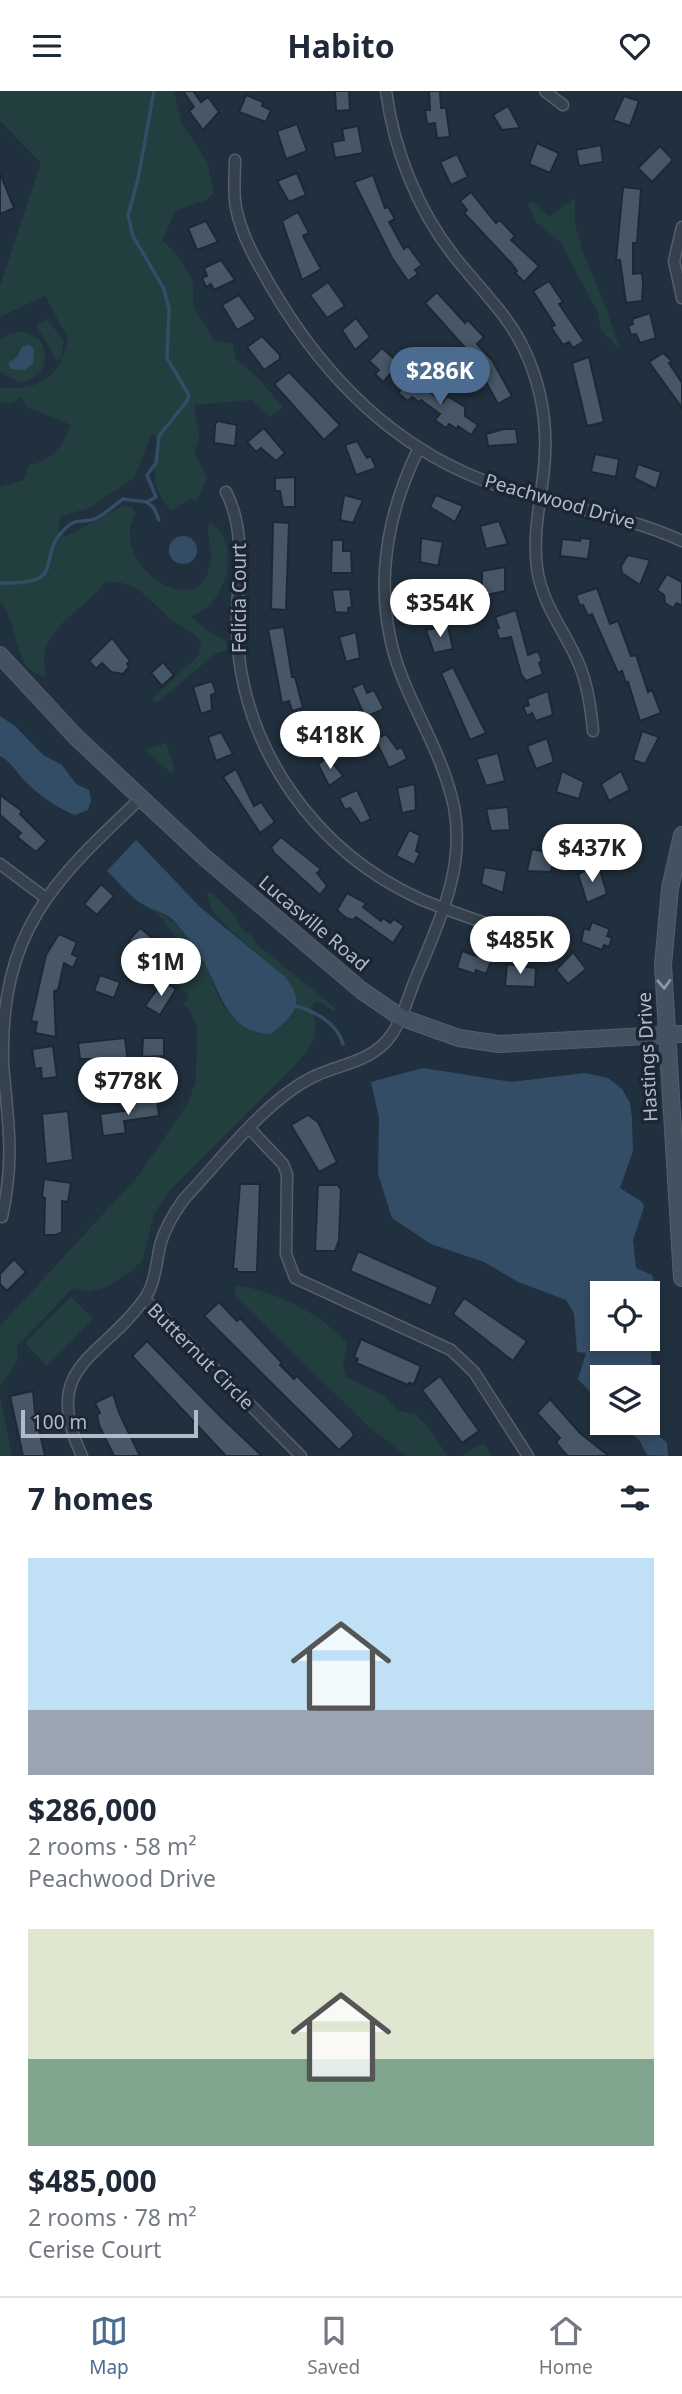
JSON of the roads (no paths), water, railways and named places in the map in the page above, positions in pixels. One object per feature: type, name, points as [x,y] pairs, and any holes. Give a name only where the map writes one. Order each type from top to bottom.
[{"type":"street","points":[[386,91],[404,165],[417,195],[454,256],[514,330],[533,369],[545,433],[535,545],[540,584],[547,605],[580,666],[593,731]]},
{"type":"street","points":[[545,91],[563,105]]},
{"type":"street","name":"Peachwood Drive","points":[[236,160],[234,185],[239,222],[246,241],[310,348],[340,383],[376,417],[418,448],[481,480],[623,518],[682,541]]},
{"type":"street","points":[[682,227],[674,261],[682,298]]},
{"type":"street","points":[[145,1299],[155,1276],[160,1244],[173,1214],[250,1129],[298,1086],[366,1058],[392,1035],[445,909],[455,863],[454,811],[439,754],[398,666],[386,611],[383,579],[388,531],[418,448]]},
{"type":"street","name":"Felicia Court","points":[[226,492],[237,517],[239,534],[236,624],[243,684],[250,711],[274,764],[309,817],[346,853],[394,885],[445,909],[500,928],[514,929],[539,922]]},
{"type":"street","name":"Lucasville Road","points":[[0,655],[76,737],[140,799],[300,940],[361,991],[400,1017],[459,1038],[499,1044],[674,1034]]},
{"type":"street","points":[[2,1217],[12,1155],[4,1100],[1,1038],[6,982],[20,937],[43,896],[60,874],[140,799]]},
{"type":"street","name":"Hastings Drive","points":[[682,835],[670,888],[665,932],[674,1034],[682,1278]]},
{"type":"street","points":[[0,863],[43,896]]},
{"type":"street","points":[[250,1129],[283,1164],[287,1174],[287,1262],[295,1278],[451,1350],[474,1372],[528,1456]]},
{"type":"street","name":"Butternut Circle","points":[[82,1456],[68,1422],[71,1384],[93,1351],[145,1299],[301,1456]]},
{"type":"water","points":[[30,345],[34,350],[33,363],[25,370],[11,369],[8,363],[16,358],[23,346]]},
{"type":"water","points":[[183,536],[193,540],[197,550],[193,560],[183,564],[173,560],[169,550],[173,540]]},
{"type":"water","points":[[0,716],[15,726],[43,755],[62,765],[76,784],[89,790],[91,800],[88,810],[75,815],[56,806],[33,789],[0,756]]},
{"type":"water","points":[[136,840],[200,907],[284,976],[291,985],[295,994],[295,1008],[271,1034],[257,1032],[236,1020],[223,1001],[200,954],[175,922],[164,913],[138,901],[107,871]]},
{"type":"water","points":[[423,1068],[511,1082],[585,1073],[608,1078],[622,1089],[630,1103],[633,1151],[620,1188],[642,1202],[644,1207],[633,1240],[636,1268],[652,1275],[654,1281],[590,1281],[590,1351],[651,1351],[652,1365],[590,1365],[590,1392],[578,1379],[586,1353],[577,1352],[574,1313],[566,1300],[518,1282],[484,1262],[431,1244],[392,1218],[378,1174],[379,1118],[371,1082]]},
{"type":"water","points":[[633,1435],[658,1435],[667,1443],[668,1456],[647,1455],[640,1441]]},
{"type":"waterway","points":[[0,583],[22,582],[44,574],[57,539],[72,523],[95,519],[123,499],[147,502],[156,497],[147,475],[156,463],[159,436],[189,395],[167,358],[169,309],[164,289],[133,236],[128,215],[138,179],[154,91]]},
{"type":"waterway","points":[[147,502],[154,508],[159,520]]},
{"type":"waterway","points":[[296,1006],[325,1019],[336,1030],[343,1044]]}]
